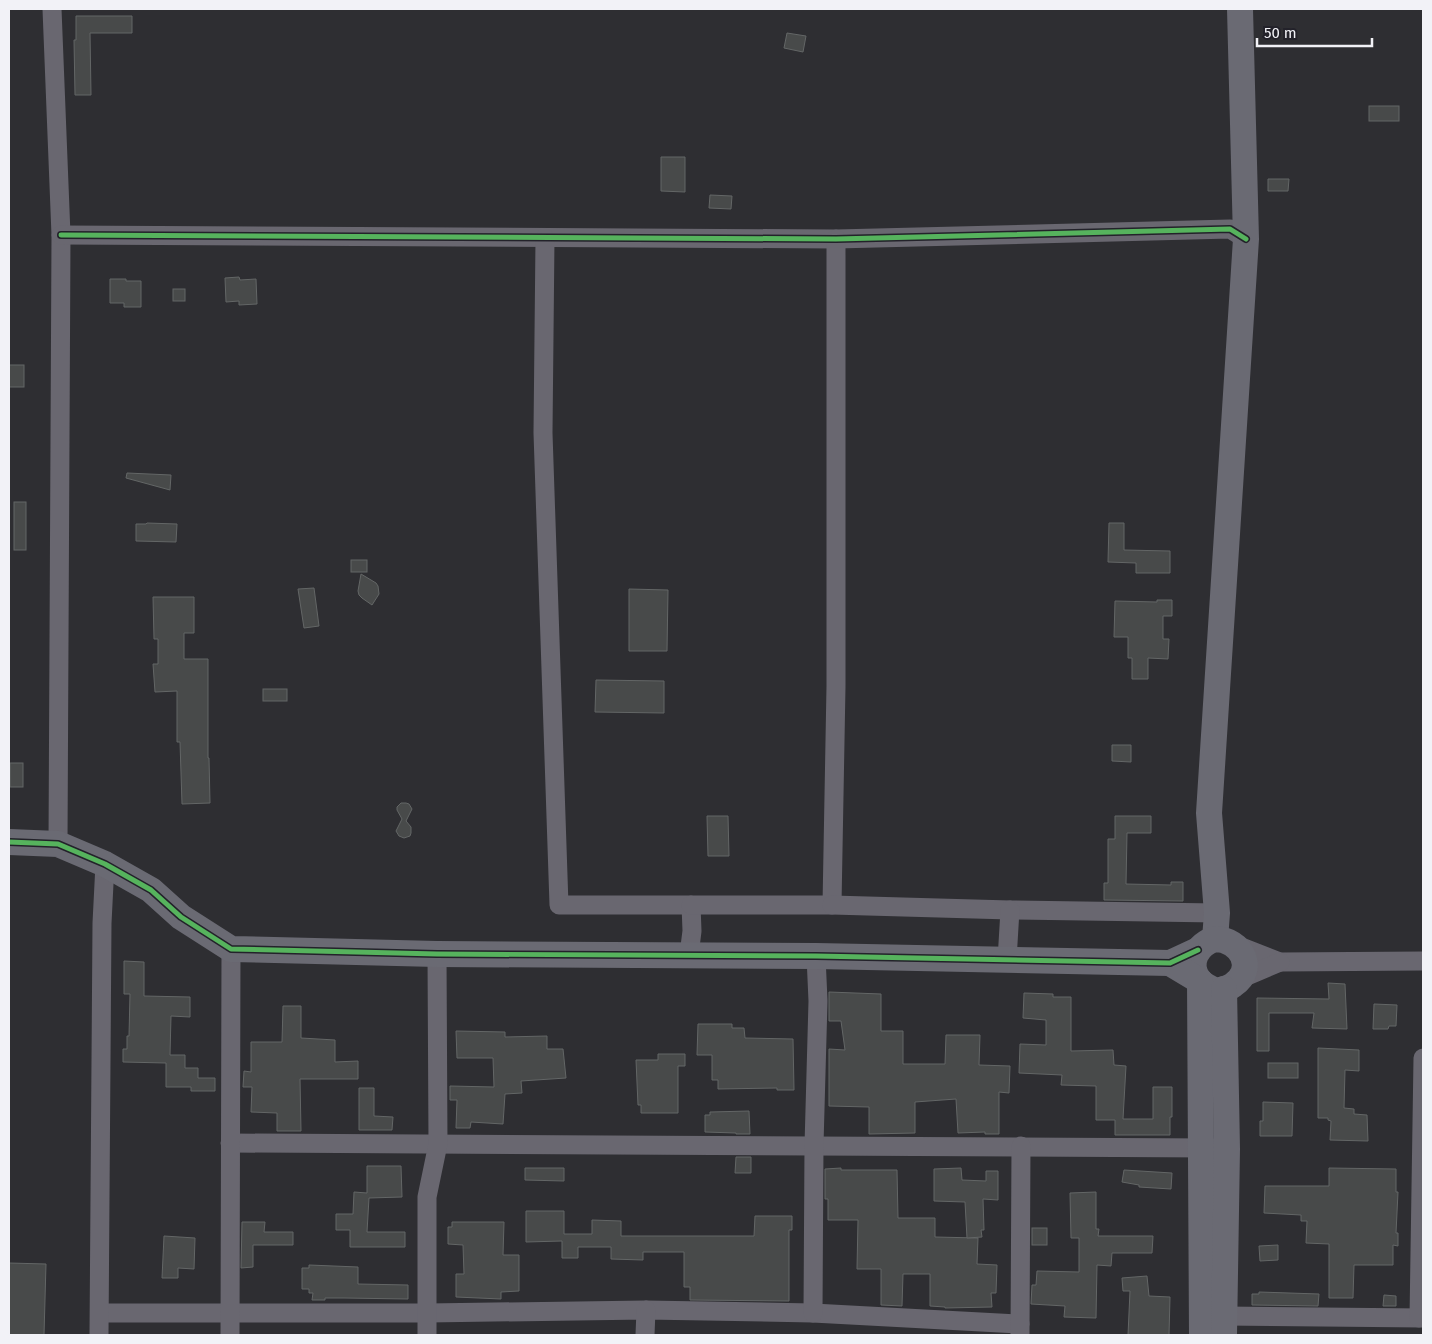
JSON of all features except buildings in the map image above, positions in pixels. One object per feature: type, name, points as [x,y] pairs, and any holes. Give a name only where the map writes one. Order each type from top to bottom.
[{"type":"street","points":[[52,9],[61,235],[58,844]]},
{"type":"street","points":[[1216,944],[1217,913],[1209,812],[1246,239],[1240,9]]},
{"type":"street","points":[[61,235],[836,239],[1230,229],[1246,239]]},
{"type":"street","points":[[545,238],[544,433],[559,905],[691,909],[832,905],[1009,914],[1217,913]]},
{"type":"street","points":[[832,905],[836,686],[836,239]]},
{"type":"street","points":[[9,842],[58,844],[105,864],[151,890],[180,917],[231,949],[437,954],[691,943],[816,956],[1007,949],[1170,963],[1221,983],[1244,972],[1245,964],[1240,950],[1216,944],[1170,963]]},
{"type":"street","points":[[99,1335],[102,923],[105,864]]},
{"type":"street","points":[[691,909],[691,943]]},
{"type":"street","points":[[1007,949],[1009,914]]},
{"type":"street","points":[[1280,962],[1221,983],[1195,974],[1193,966],[1194,957],[1216,944],[1280,962],[1423,961]]},
{"type":"street","points":[[230,1335],[231,949]]},
{"type":"street","points":[[427,1335],[427,1197],[438,1144],[437,954]]},
{"type":"street","points":[[814,1312],[814,1145],[818,1001],[816,956]]},
{"type":"street","points":[[1202,1335],[1201,1147],[1221,983]]},
{"type":"street","points":[[1221,983],[1227,1149],[1224,1326],[1421,1318],[1423,1058]]},
{"type":"street","points":[[230,1143],[1201,1147],[1227,1149]]},
{"type":"street","points":[[100,1313],[428,1313],[646,1310],[814,1312],[1020,1330],[1021,1146]]},
{"type":"street","points":[[645,1335],[646,1310]]},
{"type":"cycle path","points":[[61,235],[836,239],[1230,229],[1246,239]]},
{"type":"cycle path","points":[[9,842],[58,844],[105,864],[151,890],[181,917],[231,949],[437,954],[816,956],[1170,963],[1198,950]]}]
